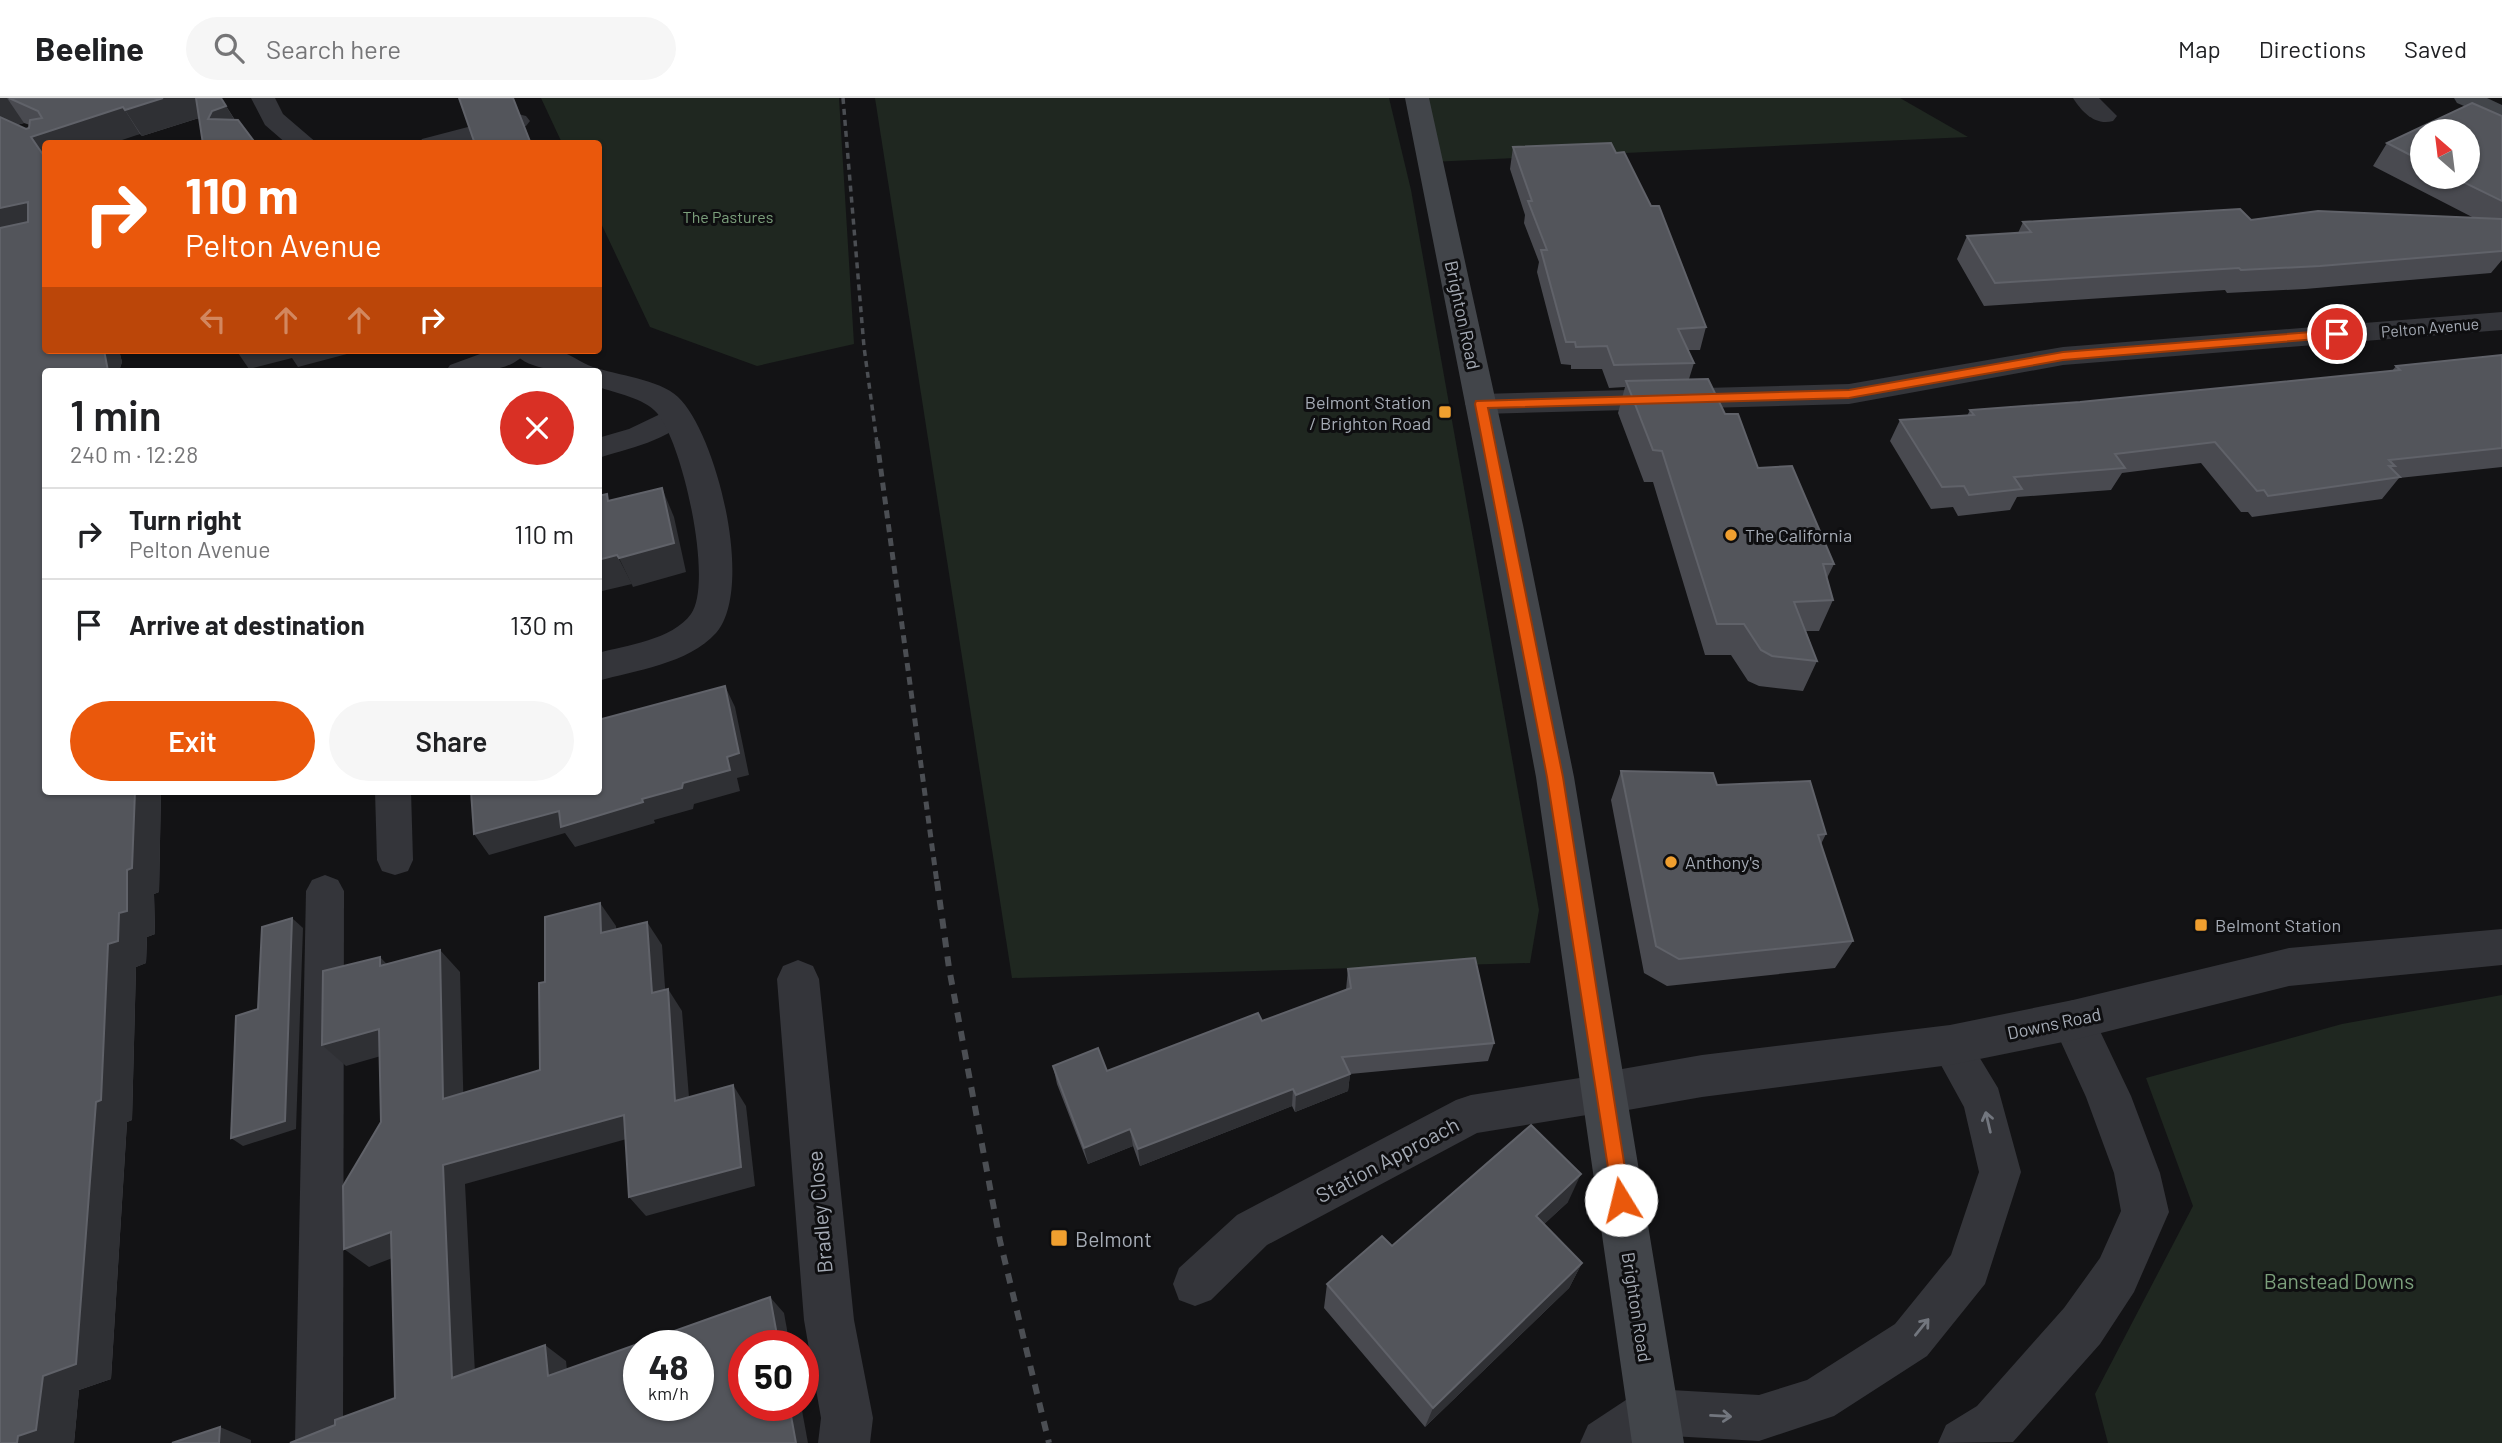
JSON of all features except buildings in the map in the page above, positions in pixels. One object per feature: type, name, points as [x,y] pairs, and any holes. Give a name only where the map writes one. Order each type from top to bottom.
[{"type":"main road","name":"Brighton Road","points":[[1417,98],[1555,777],[1655,1428]]},
{"type":"main road","points":[[2466,98],[2502,114]]},
{"type":"street","points":[[263,98],[271,132],[294,140]]},
{"type":"street","points":[[2085,98],[2104,116]]},
{"type":"street","name":"Pelton Avenue","points":[[1481,404],[1849,394],[2063,356],[2502,321]]},
{"type":"street","points":[[537,354],[573,368]]},
{"type":"street","points":[[602,378],[667,404],[688,435],[706,495],[718,571],[714,601],[706,621],[673,644],[602,666]]},
{"type":"street","name":"Downs Road","points":[[1605,1093],[1716,1074],[1950,1045],[2073,1020],[2288,967],[2502,947]]},
{"type":"street","name":"Bradley Close","points":[[798,979],[829,1320],[847,1418],[844,1443]]},
{"type":"street","points":[[1964,1443],[1995,1424],[2082,1326],[2118,1275],[2145,1212],[2137,1172],[2108,1096],[2073,1020]]},
{"type":"street","points":[[1606,1443],[1655,1428]]},
{"type":"lane","points":[[445,140],[520,120]]},
{"type":"lane","points":[[471,368],[505,354]]},
{"type":"lane","points":[[602,447],[639,436],[675,416]]},
{"type":"lane","points":[[393,795],[395,860]]},
{"type":"lane","points":[[319,1443],[325,891]]},
{"type":"lane","points":[[1655,1428],[1759,1418],[1818,1399],[1911,1340],[1969,1268],[2000,1172],[1983,1102],[1950,1045]]},
{"type":"lane","name":"Station Approach","points":[[1195,1284],[1252,1230],[1471,1114],[1605,1093]]},
{"type":"green space","name":"The Pastures","points":[[541,98],[839,98],[854,344],[757,366],[650,327],[602,225],[602,140],[561,140]]},
{"type":"green space","points":[[875,98],[1389,98],[1411,190],[1539,910],[1530,963],[1012,978]]},
{"type":"green space","points":[[1417,98],[1900,98],[1968,137],[1431,162]]},
{"type":"green space","name":"Banstead Downs","points":[[2502,995],[2502,1443],[2108,1443],[2095,1394],[2193,1206],[2146,1078],[2342,1024]]},
{"type":"railway","points":[[843,98],[864,347],[877,443]]},
{"type":"railway","points":[[877,441],[937,883]]},
{"type":"railway","points":[[937,881],[949,968],[1000,1241],[1049,1443]]},
{"type":"place","name":"Belmont Station / Brighton Road","points":[[1445,412]]},
{"type":"place","name":"The California","points":[[1731,535]]},
{"type":"place","name":"Anthony's","points":[[1671,862]]},
{"type":"place","name":"Belmont Station","points":[[2201,925]]},
{"type":"place","name":"Belmont","points":[[1059,1238]]},
{"type":"route","points":[[1621,1200],[1555,777],[1481,404],[1584,399],[1849,394],[1898,387],[2027,360],[2337,334]]}]
